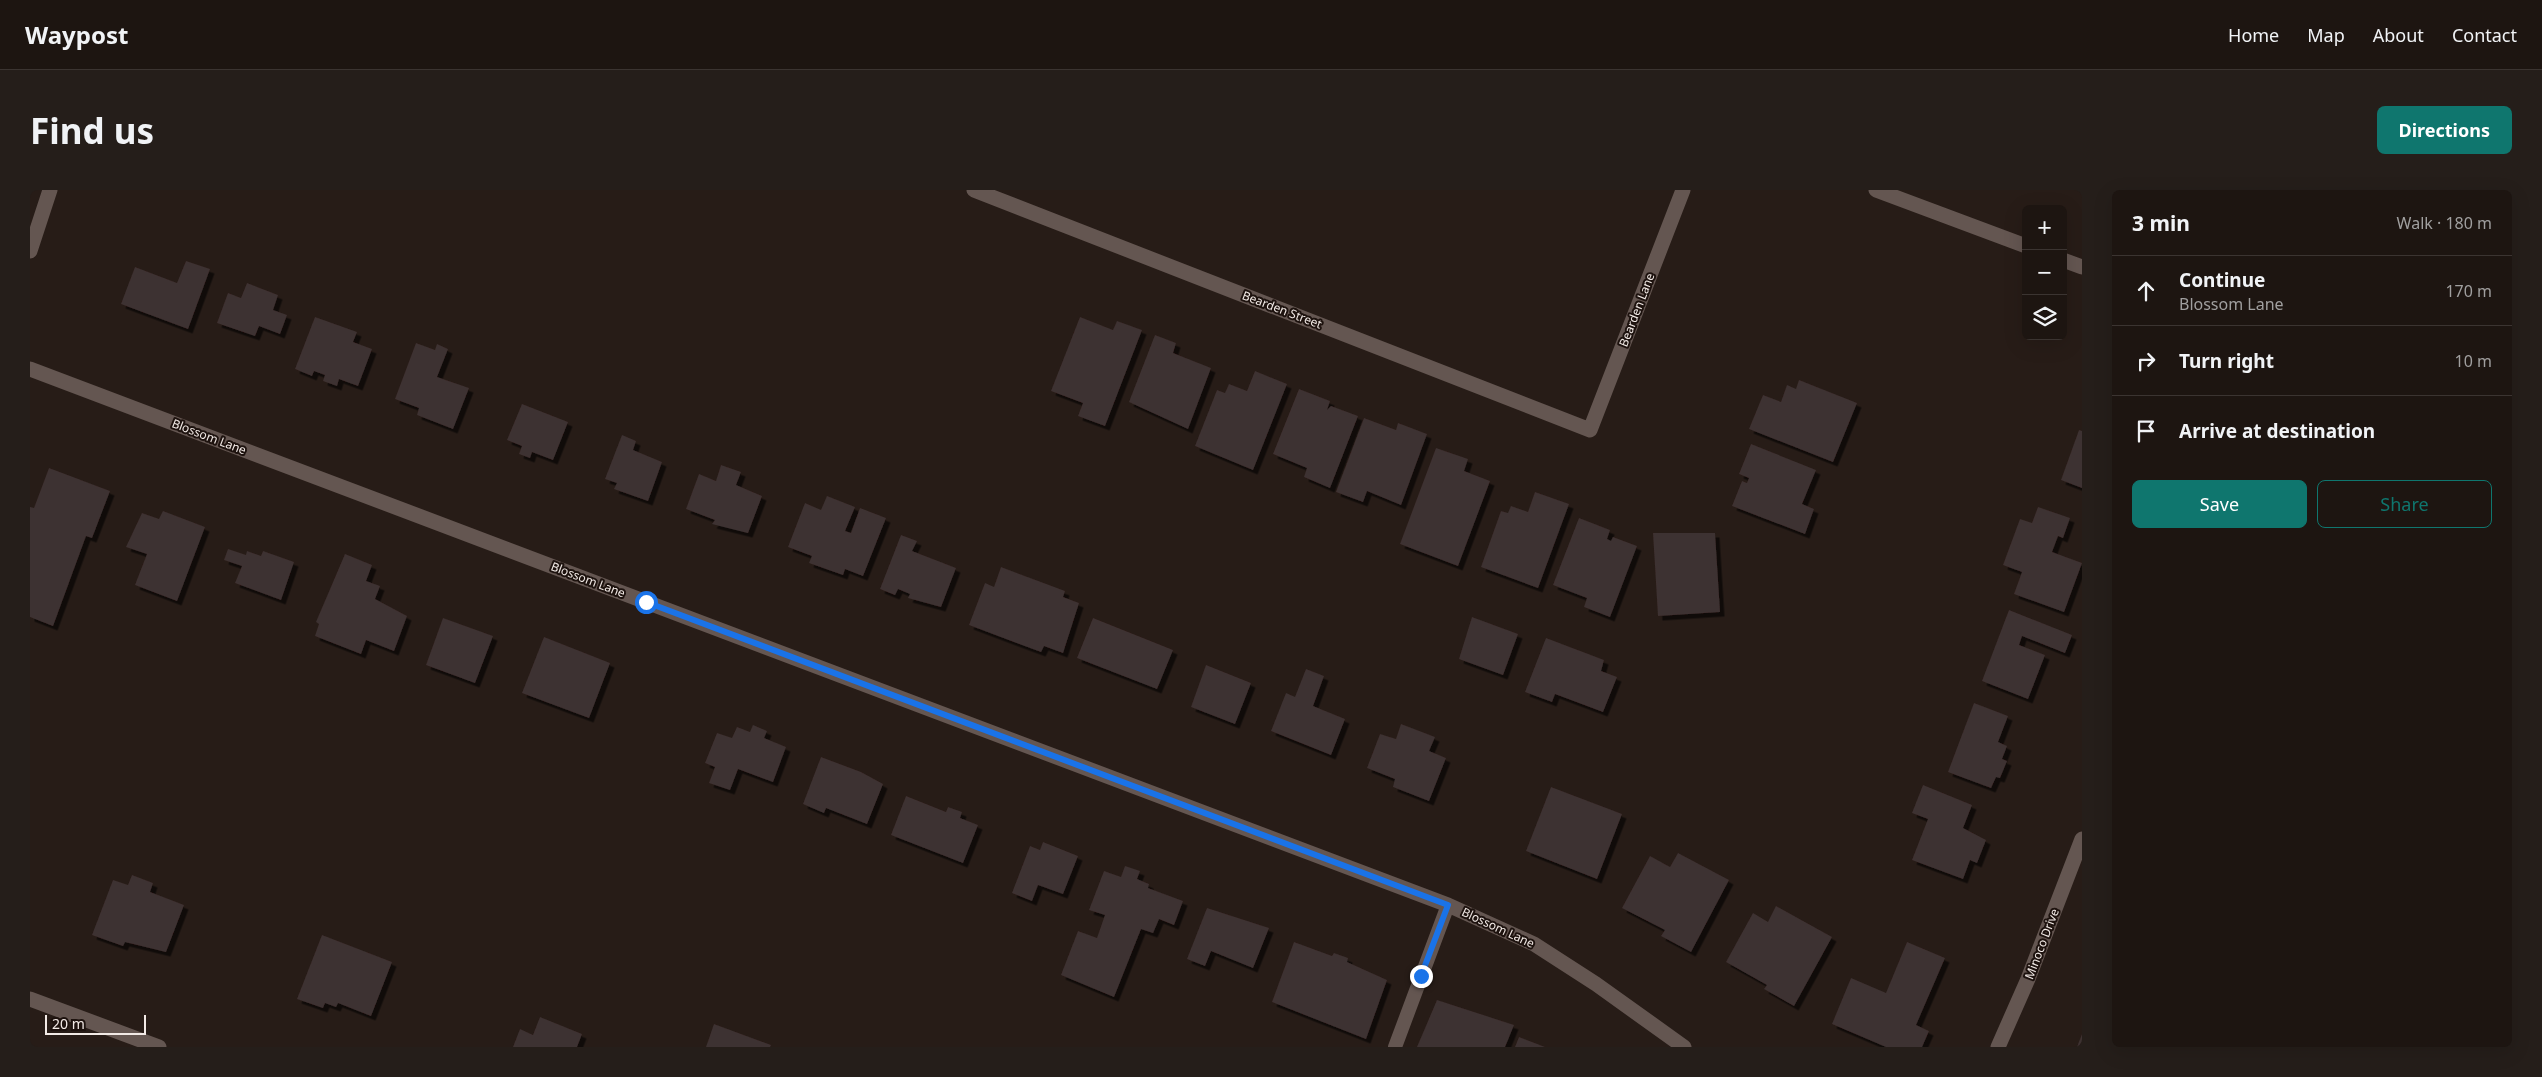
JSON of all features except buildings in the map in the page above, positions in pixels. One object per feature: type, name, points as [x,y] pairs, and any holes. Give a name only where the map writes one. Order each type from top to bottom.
[{"type":"street","points":[[30,251],[50,190]]},
{"type":"street","name":"Bearden Street","points":[[974,190],[1590,430]]},
{"type":"street","name":"Bearden Lane","points":[[1590,430],[1683,190]]},
{"type":"street","points":[[1876,190],[2022,245]]},
{"type":"street","points":[[2067,261],[2082,267]]},
{"type":"street","name":"Blossom Lane","points":[[30,369],[1448,905],[1534,944],[1596,984],[1684,1047]]},
{"type":"street","name":"Minoco Drive","points":[[1998,1047],[2028,979],[2082,840]]},
{"type":"street","points":[[30,999],[159,1047]]},
{"type":"lane","points":[[1395,1047],[1448,905]]},
{"type":"route","points":[[646,602],[1448,905],[1421,976]]}]
